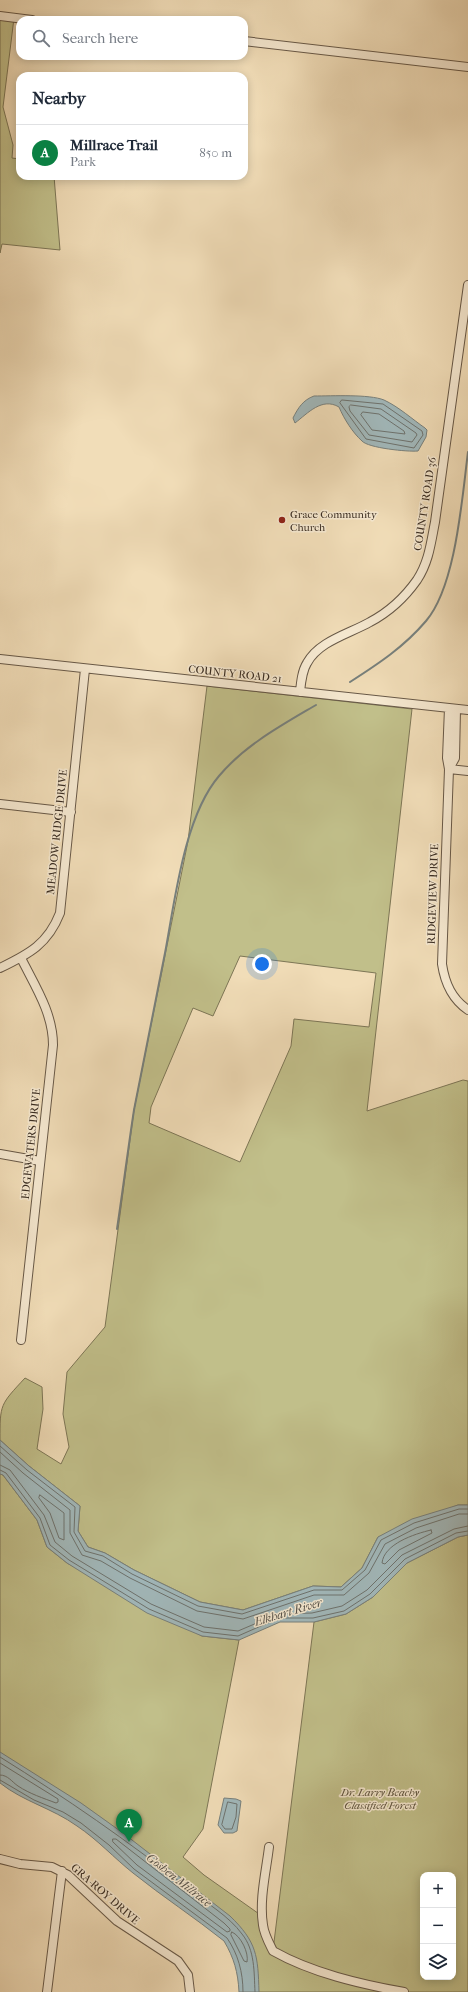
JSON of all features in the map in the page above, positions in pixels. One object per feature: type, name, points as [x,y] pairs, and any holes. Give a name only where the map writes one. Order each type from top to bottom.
[{"type":"street","points":[[0,16],[16,18]]},
{"type":"street","points":[[248,41],[468,66]]},
{"type":"street","name":"COUNTY ROAD 36","points":[[300,692],[303,672],[307,662],[315,653],[329,642],[371,622],[392,608],[418,579],[426,563],[435,522],[468,285]]},
{"type":"street","name":"COUNTY ROAD 21","points":[[0,660],[468,710]]},
{"type":"street","name":"MEADOW RIDGE DRIVE","points":[[0,968],[21,958],[39,946],[48,936],[60,913],[85,669]]},
{"type":"street","name":"RIDGEVIEW DRIVE","points":[[452,708],[447,758],[449,769],[442,964],[446,984],[452,995],[468,1010]]},
{"type":"street","points":[[449,769],[468,771]]},
{"type":"street","points":[[0,804],[71,812]]},
{"type":"street","name":"EDGEWATERS DRIVE","points":[[21,958],[49,1015],[53,1029],[54,1045],[21,1340]]},
{"type":"street","points":[[0,1154],[40,1160]]},
{"type":"street","points":[[269,1847],[262,1904],[262,1916],[263,1926],[273,1951],[307,1967],[376,1987],[404,1992]]},
{"type":"street","name":"GRA-ROY DRIVE","points":[[0,1859],[20,1864],[52,1867],[74,1880],[121,1925],[178,1961],[188,1975],[190,1992]]},
{"type":"street","points":[[47,1992],[62,1872]]},
{"type":"green space","points":[[0,16],[14,18],[3,107],[13,145],[12,158],[16,158],[16,180],[54,180],[60,250],[2,244],[0,253]]},
{"type":"green space","points":[[207,686],[412,709],[367,1111],[463,1080],[468,1081],[468,1505],[458,1505],[378,1537],[362,1568],[341,1587],[313,1586],[243,1610],[200,1602],[134,1570],[105,1553],[88,1547],[78,1531],[80,1506],[29,1466],[0,1440],[0,1419],[3,1406],[6,1400],[25,1378],[42,1387],[43,1409],[37,1449],[61,1464],[69,1447],[63,1414],[67,1372],[105,1327],[134,1110],[188,841]],"holes":[[[240,956],[376,973],[369,1027],[294,1019],[291,1046],[240,1162],[149,1123],[151,1107],[193,1008],[213,1016]]]},
{"type":"green space","name":"Dr. Larry Beachy Classified Forest","points":[[0,1474],[3,1475],[37,1520],[47,1547],[67,1563],[202,1636],[239,1640],[203,1829],[183,1857],[204,1875],[262,1916],[273,1950],[314,1622],[346,1614],[373,1597],[407,1563],[458,1537],[468,1535],[468,1992],[245,1992],[245,1954],[209,1918],[0,1768]]},
{"type":"water","points":[[314,396],[360,396],[384,400],[425,428],[427,430],[426,437],[418,451],[406,451],[372,446],[359,438],[349,426],[339,407],[333,404],[321,405],[310,411],[295,423],[293,418],[299,408],[304,402]]},
{"type":"water","name":"Elkhart River","points":[[0,1440],[29,1466],[80,1506],[78,1531],[88,1547],[105,1553],[134,1570],[200,1602],[243,1610],[313,1586],[341,1587],[362,1568],[378,1537],[412,1519],[458,1505],[468,1505],[468,1535],[458,1537],[407,1563],[373,1597],[346,1614],[314,1622],[280,1622],[239,1640],[202,1636],[147,1613],[67,1563],[47,1547],[37,1520],[3,1475],[0,1474]]},
{"type":"water","name":"Goshen Millrace","points":[[0,1752],[81,1803],[123,1833],[230,1916],[239,1925],[251,1942],[257,1959],[259,1992],[239,1992],[235,1965],[224,1941],[133,1873],[92,1837],[77,1826],[58,1814],[9,1790],[0,1783]]},
{"type":"water","points":[[224,1798],[241,1801],[237,1831],[233,1833],[224,1833],[218,1825]]},
{"type":"waterway","points":[[350,682],[381,662],[400,647],[426,621],[436,606],[451,564],[456,541],[468,452]]},
{"type":"waterway","points":[[117,1229],[134,1110],[177,885],[189,836],[197,814],[207,793],[229,765],[264,736],[316,705]]},
{"type":"place","name":"Grace Community Church","points":[[282,520]]},
{"type":"place","name":"Millrace Trail","points":[[129,1842]]}]
